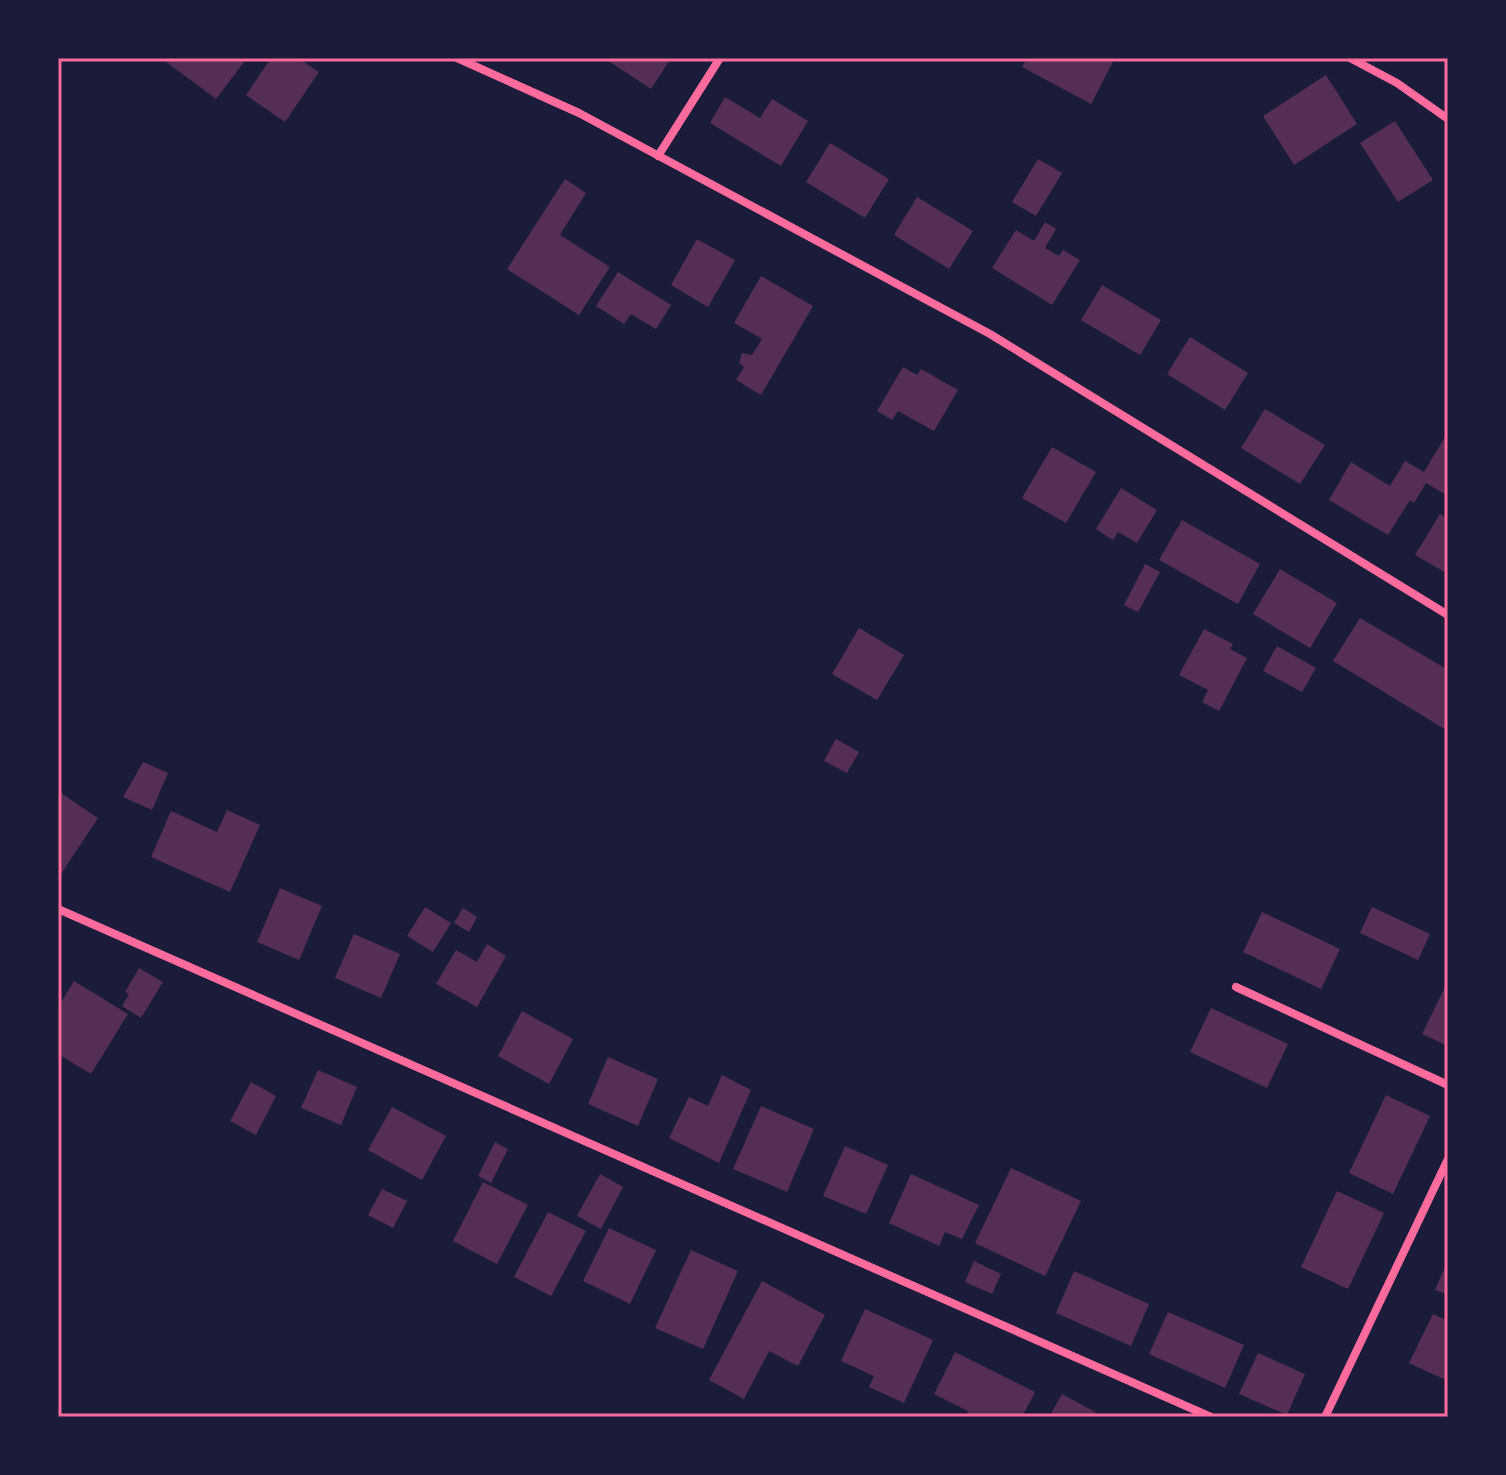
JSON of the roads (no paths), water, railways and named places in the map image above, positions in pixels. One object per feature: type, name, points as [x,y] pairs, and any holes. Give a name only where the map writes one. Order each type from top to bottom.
[{"type":"street","points":[[457,58],[579,113],[990,334],[1448,615]]},
{"type":"street","points":[[658,156],[720,58]]},
{"type":"street","points":[[1350,58],[1397,83],[1448,119]]},
{"type":"street","points":[[58,909],[1211,1417]]},
{"type":"street","points":[[1236,987],[1448,1085]]},
{"type":"street","points":[[1325,1417],[1448,1159]]}]
